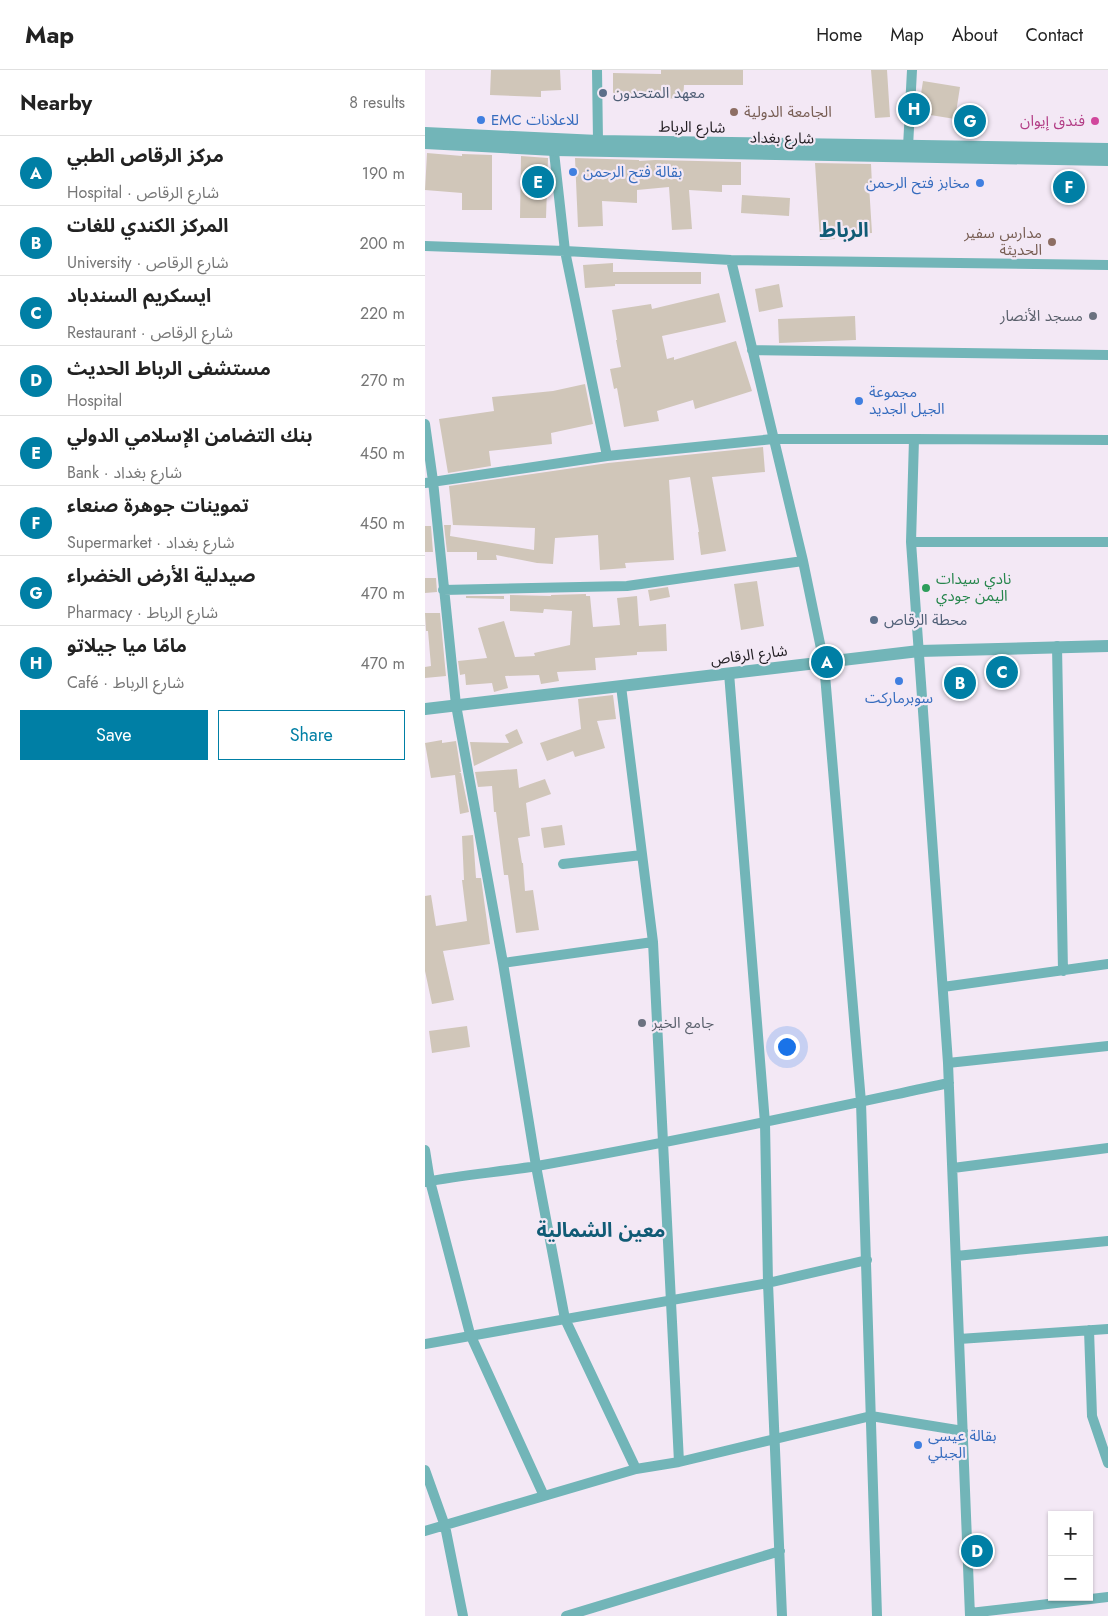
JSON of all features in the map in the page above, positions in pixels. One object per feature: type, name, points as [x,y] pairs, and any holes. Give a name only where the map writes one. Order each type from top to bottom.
[{"type":"street","points":[[597,70],[598,141]]},
{"type":"street","points":[[908,147],[912,70]]},
{"type":"street","name":"شارع الرباط","points":[[425,133],[553,145],[598,141],[1108,149]]},
{"type":"street","name":"شارع بغداد","points":[[425,143],[1108,160]]},
{"type":"street","points":[[553,145],[565,251],[607,456]]},
{"type":"street","points":[[425,246],[731,260],[1108,265]]},
{"type":"street","points":[[731,260],[803,561],[824,663],[861,1102],[877,1616]]},
{"type":"street","points":[[752,350],[1108,355]]},
{"type":"street","points":[[425,424],[429,482],[455,705],[503,962],[536,1166],[565,1319],[636,1469]]},
{"type":"street","points":[[429,482],[607,456],[773,439],[1108,440]]},
{"type":"street","points":[[914,439],[911,542],[948,1063],[970,1614],[1108,1597]]},
{"type":"street","points":[[911,542],[1108,542]]},
{"type":"street","points":[[443,590],[627,586],[803,561]]},
{"type":"street","points":[[1057,646],[1063,971]]},
{"type":"street","name":"شارع الرقاص","points":[[425,709],[919,651],[1108,646]]},
{"type":"street","points":[[729,673],[765,1123],[768,1283],[782,1616]]},
{"type":"street","points":[[621,686],[653,942],[679,1462]]},
{"type":"street","points":[[563,864],[642,855]]},
{"type":"street","points":[[503,962],[653,942]]},
{"type":"street","points":[[943,987],[1108,964]]},
{"type":"street","points":[[948,1063],[1108,1046]]},
{"type":"street","points":[[427,1182],[536,1166],[765,1123],[949,1083]]},
{"type":"street","points":[[953,1168],[1108,1148]]},
{"type":"street","points":[[425,1150],[427,1182],[470,1334],[544,1496]]},
{"type":"street","points":[[956,1256],[1108,1241]]},
{"type":"street","points":[[425,1344],[470,1334],[768,1283],[867,1260]]},
{"type":"street","points":[[959,1339],[1108,1329]]},
{"type":"street","points":[[1089,1330],[1092,1416],[1108,1463]]},
{"type":"street","points":[[425,1531],[636,1469],[679,1462],[871,1416],[963,1431]]},
{"type":"street","points":[[425,1470],[445,1526],[463,1616]]},
{"type":"street","points":[[566,1616],[589,1613],[780,1551]]},
{"type":"building","points":[[491,70],[560,70],[561,90],[541,91],[541,97],[490,95]]},
{"type":"building","points":[[661,70],[743,70],[743,85],[684,85],[683,99],[661,98],[661,93],[613,94],[613,73],[661,74]]},
{"type":"building","points":[[871,70],[887,70],[890,117],[875,118]]},
{"type":"building","points":[[923,81],[960,87],[955,119],[918,113]]},
{"type":"building","points":[[427,153],[462,156],[462,154],[492,155],[492,210],[462,210],[462,193],[425,190]]},
{"type":"building","points":[[521,156],[548,158],[546,218],[520,218]]},
{"type":"building","points":[[575,158],[741,162],[741,185],[722,185],[722,192],[689,190],[692,229],[672,230],[669,187],[637,190],[637,203],[602,201],[603,226],[578,227]]},
{"type":"building","points":[[815,163],[871,164],[872,185],[869,185],[872,233],[834,235],[835,239],[820,240]]},
{"type":"building","points":[[742,195],[790,198],[789,216],[741,213]]},
{"type":"building","points":[[613,263],[613,272],[701,272],[701,284],[615,284],[615,286],[585,288],[583,265]]},
{"type":"building","points":[[779,284],[783,307],[759,312],[755,289]]},
{"type":"building","points":[[719,293],[726,322],[662,336],[667,359],[674,357],[674,360],[736,341],[752,391],[695,409],[693,400],[657,411],[659,421],[624,427],[617,388],[614,389],[610,369],[621,367],[612,310],[651,304],[652,309]]},
{"type":"building","points":[[855,316],[856,340],[779,343],[778,319]]},
{"type":"building","points":[[585,384],[593,424],[551,433],[552,444],[489,451],[491,466],[448,473],[439,419],[494,411],[492,397],[553,391]]},
{"type":"building","points":[[763,447],[765,472],[712,477],[726,551],[701,555],[690,477],[669,480],[674,560],[625,563],[626,568],[600,570],[598,535],[555,538],[553,564],[537,563],[496,555],[497,560],[477,560],[477,552],[447,552],[444,525],[451,525],[450,536],[534,550],[535,528],[453,525],[449,486],[608,463]]},
{"type":"building","points":[[425,526],[431,526],[433,552],[425,552]]},
{"type":"building","points":[[425,578],[436,578],[437,592],[425,593]]},
{"type":"building","points":[[757,581],[764,626],[741,630],[734,584]]},
{"type":"building","points":[[668,587],[670,597],[650,601],[648,590]]},
{"type":"building","points":[[586,594],[586,596],[590,596],[593,627],[620,625],[617,598],[637,596],[639,626],[666,624],[667,651],[637,652],[637,655],[595,658],[596,670],[557,672],[559,681],[541,684],[539,675],[505,676],[508,688],[494,692],[492,683],[466,685],[465,674],[460,675],[458,661],[487,658],[478,628],[504,621],[515,657],[535,656],[534,653],[570,645],[572,611],[544,609],[543,613],[510,611],[510,595],[551,596]]},
{"type":"building","points":[[466,596],[504,596],[504,599],[466,598]]},
{"type":"building","points":[[425,613],[440,613],[446,676],[425,678],[425,667],[431,666]]},
{"type":"building","points":[[613,695],[616,719],[597,721],[605,748],[575,757],[573,751],[547,761],[540,743],[581,729],[578,699]]},
{"type":"building","points":[[517,729],[523,743],[474,766],[470,742],[509,743],[505,735]]},
{"type":"building","points":[[442,740],[442,743],[456,741],[461,772],[459,773],[461,773],[469,812],[460,814],[455,775],[431,778],[425,743]]},
{"type":"building","points":[[517,769],[519,788],[545,779],[551,794],[526,803],[530,836],[518,838],[523,863],[525,891],[533,890],[539,930],[516,933],[508,875],[504,875],[492,786],[478,787],[475,772]]},
{"type":"building","points":[[562,825],[565,845],[544,848],[541,828]]},
{"type":"building","points":[[473,835],[476,878],[481,878],[490,944],[443,951],[454,1000],[432,1004],[425,971],[425,896],[431,895],[436,926],[467,921],[462,880],[464,880],[462,836]]},
{"type":"building","points":[[467,1026],[470,1047],[432,1053],[429,1031]]},
{"type":"place","name":"معهد المتحدون","points":[[603,93]]},
{"type":"place","name":"مامّا ميا جيلاتو","points":[[914,109]]},
{"type":"place","name":"الجامعة الدولية","points":[[734,112]]},
{"type":"place","name":"EMC للاعلانات","points":[[481,120]]},
{"type":"place","name":"صيدلية الأرض الخضراء","points":[[970,121]]},
{"type":"place","name":"فندق إيوان","points":[[1095,121]]},
{"type":"place","name":"بقالة فتح الرحمن","points":[[573,172]]},
{"type":"place","name":"بنك التضامن الإسلامي الدولي","points":[[538,182]]},
{"type":"place","name":"مخابز فتح الرحمن","points":[[980,183]]},
{"type":"place","name":"تموينات جوهرة صنعاء","points":[[1069,187]]},
{"type":"place","name":"مدارس سفير الحديثة","points":[[1052,242]]},
{"type":"place","name":"مسجد الأنصار","points":[[1093,316]]},
{"type":"place","name":"مجموعة الجيل الجديد","points":[[859,401]]},
{"type":"place","name":"نادي سيدات اليمن جودي","points":[[926,588]]},
{"type":"place","name":"محطة الرقاص","points":[[874,620]]},
{"type":"place","name":"مركز الرقاص الطبي","points":[[827,662]]},
{"type":"place","name":"ايسكريم السندباد","points":[[1002,672]]},
{"type":"place","name":"سوبرماركت","points":[[899,681]]},
{"type":"place","name":"المركز الكندي للغات","points":[[960,683]]},
{"type":"place","name":"جامع الخير","points":[[642,1023]]},
{"type":"place","name":"بقالة عيسى الجبلي","points":[[918,1445]]},
{"type":"place","name":"مستشفى الرباط الحديث","points":[[977,1551]]},
{"type":"district","name":"الرباط","points":[[844,230]]},
{"type":"district","name":"معين الشمالية","points":[[601,1230]]}]
